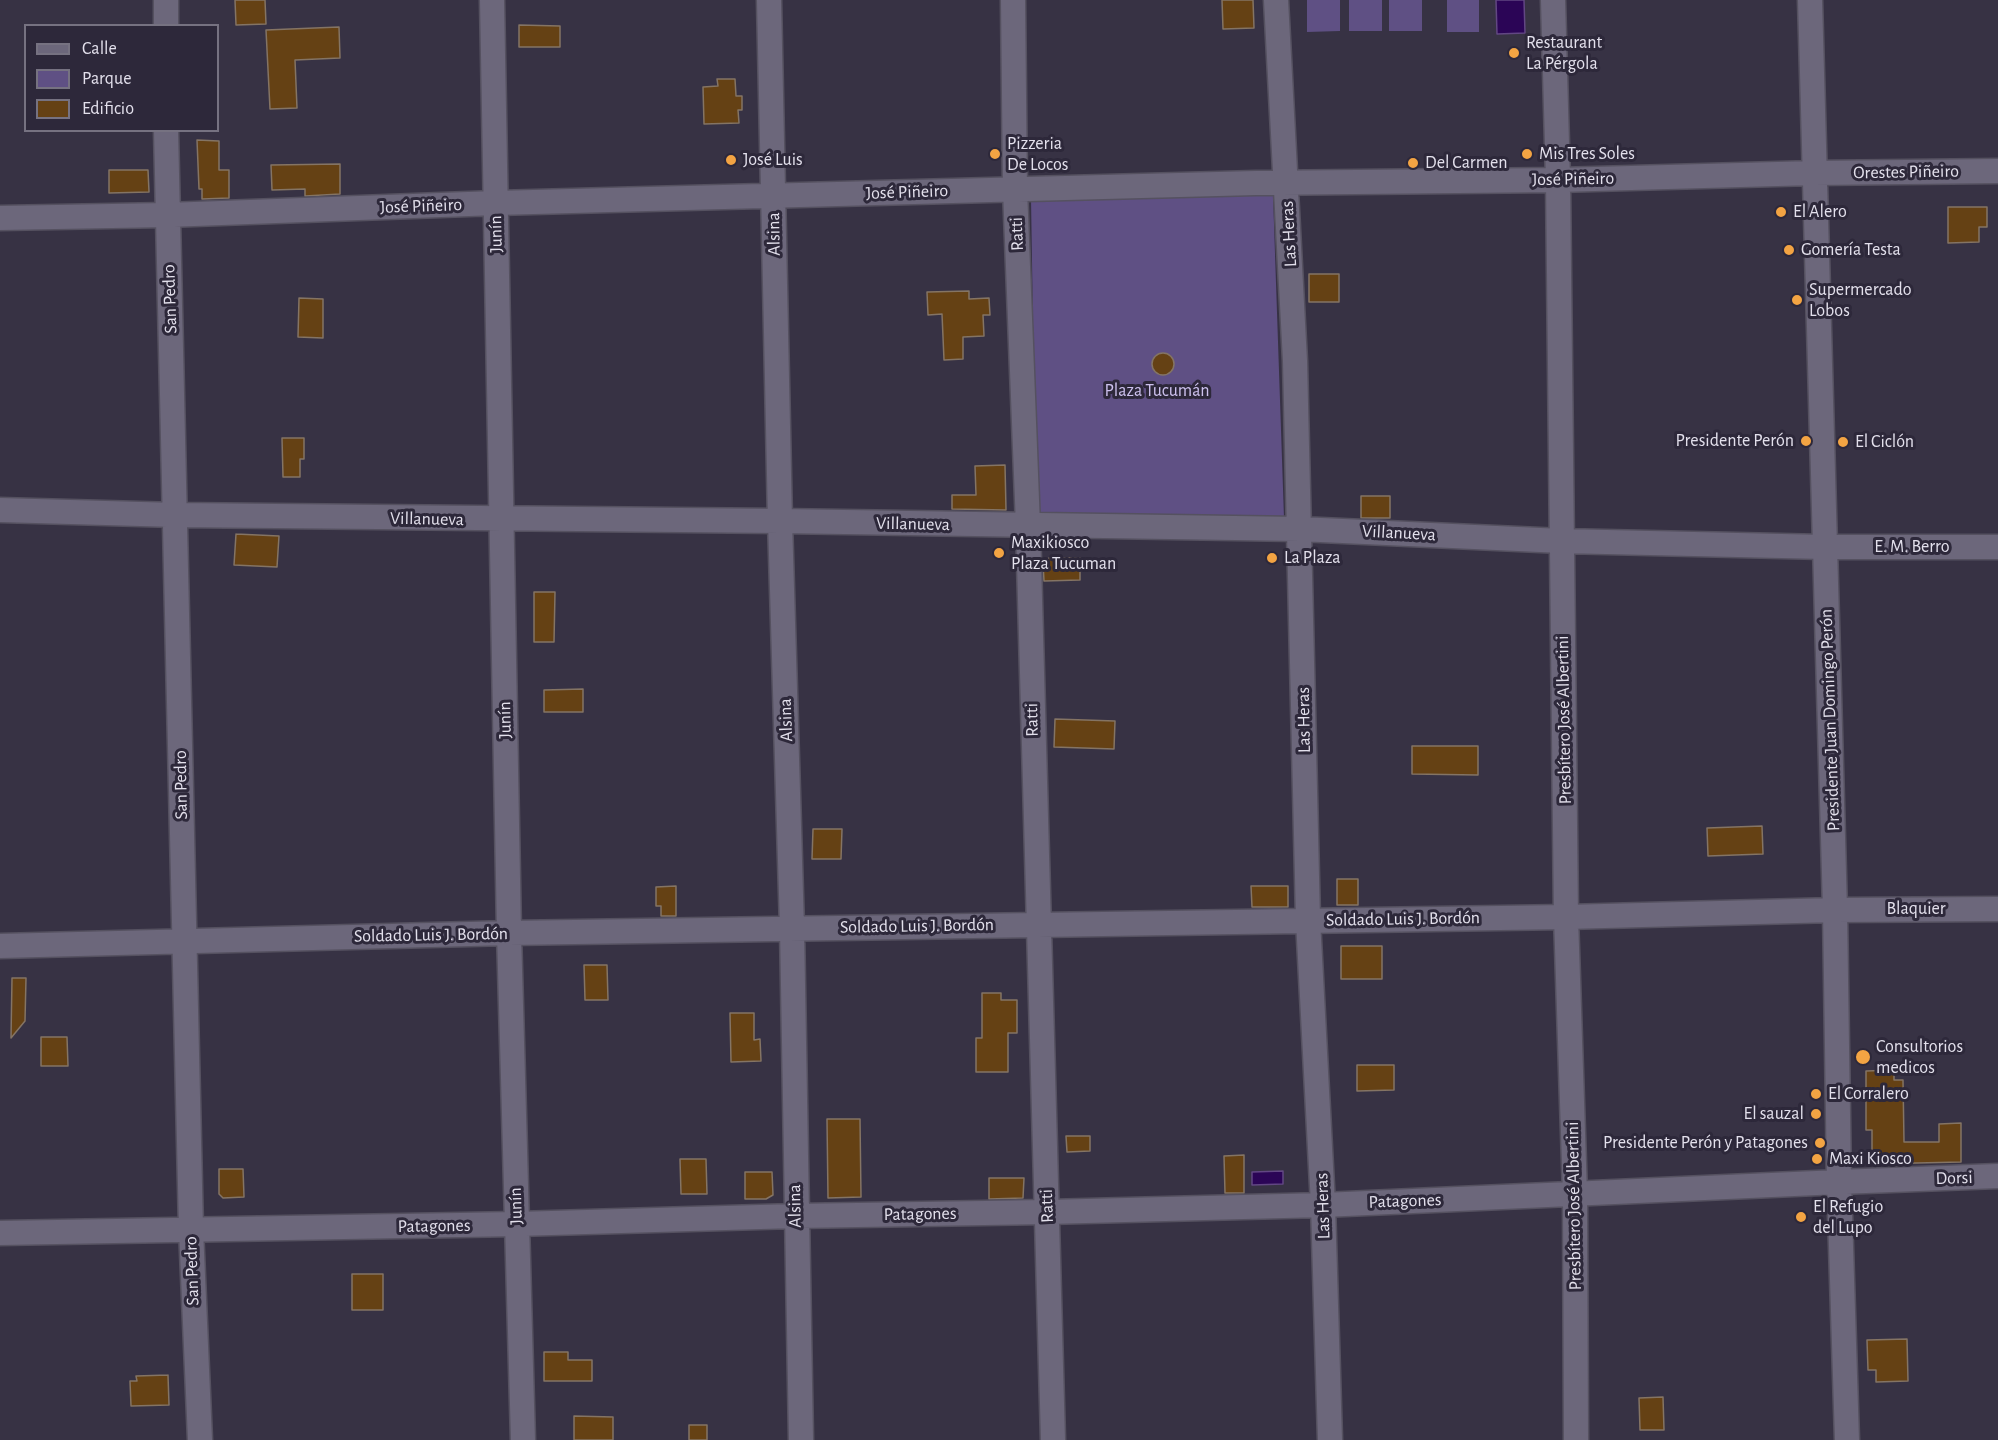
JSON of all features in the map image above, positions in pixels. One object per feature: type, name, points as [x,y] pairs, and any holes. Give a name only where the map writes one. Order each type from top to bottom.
[{"type":"street","points":[[166,0],[166,24]]},
{"type":"street","name":"Junín","points":[[492,0],[509,933],[523,1440]]},
{"type":"street","name":"Alsina","points":[[769,0],[780,521],[792,928],[795,1216],[801,1440]]},
{"type":"street","name":"Ratti","points":[[1012,0],[1015,189],[1028,526],[1037,924],[1053,1440]]},
{"type":"street","name":"Las Heras","points":[[1276,0],[1294,350],[1308,920],[1323,1205],[1330,1440]]},
{"type":"street","name":"Presbítero José Albertini","points":[[1553,0],[1558,180],[1566,917],[1575,1194],[1576,1440]]},
{"type":"street","name":"Presidente Juan Domingo Perón","points":[[1810,0],[1847,1440]]},
{"type":"street","name":"San Pedro","points":[[166,132],[191,1229],[200,1440]]},
{"type":"street","name":"Orestes Piñeiro","points":[[1814,173],[1998,171]]},
{"type":"street","name":"José Piñeiro","points":[[0,218],[1015,189],[1558,180],[1814,173]]},
{"type":"street","name":"Villanueva","points":[[0,510],[501,520],[780,521],[1299,529],[1562,541],[1825,547]]},
{"type":"street","name":"E. M. Berro","points":[[1825,547],[1998,547]]},
{"type":"street","name":"Blaquier","points":[[1835,910],[1998,909]]},
{"type":"street","name":"Soldado Luis J. Bordón","points":[[0,946],[509,933],[1566,917],[1835,910]]},
{"type":"street","name":"Dorsi","points":[[1839,1182],[1998,1176]]},
{"type":"street","name":"Patagones","points":[[0,1233],[517,1224],[1323,1205],[1839,1182]]},
{"type":"green space","points":[[1307,0],[1340,0],[1340,31],[1307,32]]},
{"type":"green space","points":[[1349,0],[1382,0],[1382,31],[1349,31]]},
{"type":"green space","points":[[1389,0],[1422,0],[1422,31],[1389,31]]},
{"type":"green space","points":[[1447,0],[1479,0],[1479,32],[1447,32]]},
{"type":"green space","name":"Plaza Tucumán","points":[[1273,195],[1284,518],[1036,513],[1031,198]]},
{"type":"shaded area","points":[[1496,0],[1524,0],[1525,33],[1497,34]]},
{"type":"shaded area","points":[[1283,1171],[1283,1184],[1252,1185],[1252,1172]]},
{"type":"building","points":[[235,0],[265,0],[266,24],[236,25]]},
{"type":"building","points":[[1222,0],[1253,0],[1254,28],[1223,29]]},
{"type":"building","points":[[519,25],[560,26],[560,47],[519,47]]},
{"type":"building","points":[[339,27],[340,58],[295,60],[297,108],[270,109],[266,30]]},
{"type":"building","points":[[717,79],[735,79],[736,96],[742,96],[742,110],[738,110],[739,123],[704,124],[703,87],[718,86]]},
{"type":"building","points":[[197,140],[219,141],[219,170],[229,170],[229,198],[202,199],[202,189],[199,189]]},
{"type":"building","points":[[340,164],[340,194],[305,196],[305,189],[272,190],[271,165]]},
{"type":"building","points":[[109,170],[148,170],[149,192],[109,193]]},
{"type":"building","points":[[1948,207],[1987,207],[1987,227],[1979,227],[1979,242],[1948,243]]},
{"type":"building","points":[[1309,274],[1339,274],[1339,302],[1309,302]]},
{"type":"building","points":[[969,291],[969,299],[989,298],[990,315],[983,315],[984,336],[963,337],[963,359],[944,360],[942,314],[928,315],[927,292]]},
{"type":"building","points":[[299,298],[323,299],[323,338],[298,337]]},
{"type":"building","points":[[1159,353],[1167,353],[1174,360],[1174,368],[1167,375],[1159,375],[1152,368],[1152,360]]},
{"type":"building","points":[[282,438],[304,438],[304,459],[300,459],[300,477],[283,477]]},
{"type":"building","points":[[1005,465],[1006,510],[952,509],[952,495],[976,495],[975,466]]},
{"type":"building","points":[[1361,496],[1390,496],[1390,518],[1361,518]]},
{"type":"building","points":[[236,534],[279,536],[277,567],[234,565]]},
{"type":"building","points":[[1049,558],[1080,558],[1080,580],[1044,581],[1043,563]]},
{"type":"building","points":[[534,592],[555,592],[554,642],[534,642]]},
{"type":"building","points":[[583,689],[583,712],[544,712],[544,690]]},
{"type":"building","points":[[1055,719],[1115,721],[1114,749],[1054,747]]},
{"type":"building","points":[[1412,746],[1478,746],[1478,775],[1412,774]]},
{"type":"building","points":[[1762,826],[1763,854],[1708,856],[1707,828]]},
{"type":"building","points":[[813,829],[842,829],[841,859],[812,859]]},
{"type":"building","points":[[1337,879],[1358,879],[1358,905],[1337,905]]},
{"type":"building","points":[[676,886],[676,916],[661,916],[661,906],[656,906],[656,887]]},
{"type":"building","points":[[1251,886],[1288,886],[1288,907],[1252,907]]},
{"type":"building","points":[[1341,946],[1382,946],[1382,979],[1341,979]]},
{"type":"building","points":[[584,965],[607,965],[608,1000],[585,1000]]},
{"type":"building","points":[[12,978],[26,978],[25,1021],[11,1038]]},
{"type":"building","points":[[982,993],[1001,993],[1001,1000],[1017,1000],[1017,1033],[1008,1033],[1008,1072],[976,1072],[976,1038],[982,1038]]},
{"type":"building","points":[[730,1013],[754,1013],[754,1040],[760,1039],[761,1061],[731,1062]]},
{"type":"building","points":[[41,1037],[67,1037],[68,1066],[41,1066]]},
{"type":"building","points":[[1357,1065],[1394,1065],[1394,1090],[1357,1091]]},
{"type":"building","points":[[1894,1070],[1894,1080],[1903,1080],[1904,1142],[1939,1142],[1939,1124],[1961,1123],[1961,1162],[1872,1164],[1872,1130],[1866,1130],[1866,1071]]},
{"type":"building","points":[[827,1119],[860,1119],[861,1197],[828,1198]]},
{"type":"building","points":[[1066,1136],[1090,1136],[1090,1151],[1067,1152]]},
{"type":"building","points":[[1244,1155],[1244,1193],[1225,1193],[1224,1156]]},
{"type":"building","points":[[680,1159],[706,1159],[707,1194],[681,1194]]},
{"type":"building","points":[[219,1169],[243,1169],[244,1197],[223,1198],[219,1194]]},
{"type":"building","points":[[745,1172],[772,1172],[773,1195],[766,1199],[745,1199]]},
{"type":"building","points":[[989,1178],[1024,1178],[1023,1198],[989,1199]]},
{"type":"building","points":[[352,1274],[383,1274],[383,1310],[352,1310]]},
{"type":"building","points":[[1907,1339],[1908,1381],[1876,1382],[1876,1370],[1868,1370],[1867,1340]]},
{"type":"building","points":[[544,1352],[568,1352],[568,1360],[592,1360],[592,1381],[544,1381]]},
{"type":"building","points":[[168,1375],[169,1405],[131,1406],[130,1381],[137,1381],[136,1376]]},
{"type":"building","points":[[1663,1397],[1664,1430],[1640,1430],[1639,1398]]},
{"type":"building","points":[[574,1416],[613,1417],[613,1440],[574,1440]]},
{"type":"building","points":[[689,1425],[707,1425],[707,1440],[689,1440]]},
{"type":"place","name":"Restaurant La Pérgola","points":[[1514,53]]},
{"type":"place","name":"Pizzeria De Locos","points":[[995,154]]},
{"type":"place","name":"Mis Tres Soles","points":[[1527,154]]},
{"type":"place","name":"José Luis","points":[[731,160]]},
{"type":"place","name":"Del Carmen","points":[[1413,163]]},
{"type":"place","name":"El Alero","points":[[1781,212]]},
{"type":"place","name":"Gomería Testa","points":[[1789,250]]},
{"type":"place","name":"Supermercado Lobos","points":[[1797,300]]},
{"type":"place","name":"Presidente Perón","points":[[1806,441]]},
{"type":"place","name":"El Ciclón","points":[[1843,442]]},
{"type":"place","name":"Maxikiosco Plaza Tucuman","points":[[999,553]]},
{"type":"place","name":"La Plaza","points":[[1272,558]]},
{"type":"place","name":"Consultorios medicos","points":[[1863,1057]]},
{"type":"place","name":"El Corralero","points":[[1816,1094]]},
{"type":"place","name":"El sauzal","points":[[1816,1114]]},
{"type":"place","name":"Presidente Perón y Patagones","points":[[1820,1143]]},
{"type":"place","name":"Maxi Kiosco","points":[[1817,1159]]},
{"type":"place","name":"El Refugio del Lupo","points":[[1801,1217]]}]
